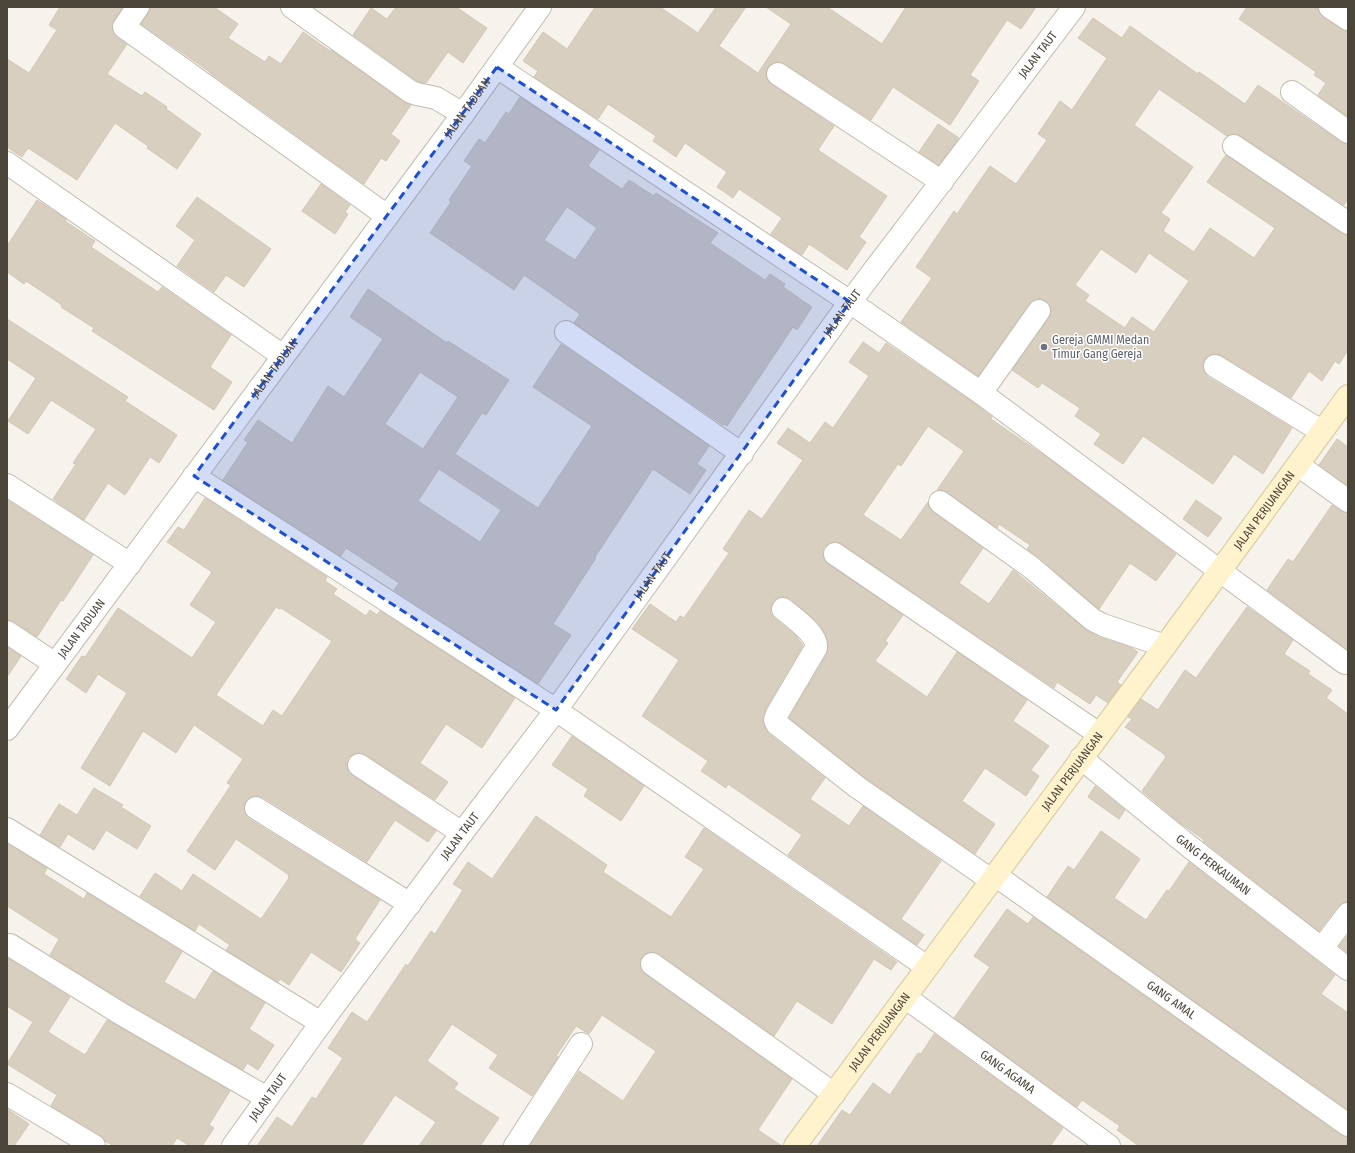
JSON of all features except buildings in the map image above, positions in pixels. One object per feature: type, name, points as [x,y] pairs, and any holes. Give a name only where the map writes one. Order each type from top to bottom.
[{"type":"street","points":[[138,7],[124,27],[387,216]]},
{"type":"street","points":[[292,7],[411,92],[436,98],[464,114]]},
{"type":"street","name":"JALAN TADUAN","points":[[7,729],[464,114],[540,7]]},
{"type":"street","name":"JALAN TAUT","points":[[233,1146],[321,1023],[462,833],[556,710],[742,454],[850,302],[1074,7]]},
{"type":"street","points":[[1330,7],[1348,19]]},
{"type":"street","points":[[497,67],[850,302],[982,393],[1345,663]]},
{"type":"street","points":[[778,74],[942,182]]},
{"type":"street","points":[[1292,92],[1348,132]]},
{"type":"street","points":[[1234,146],[1348,223]]},
{"type":"street","points":[[7,164],[283,356]]},
{"type":"street","points":[[982,393],[1040,311]]},
{"type":"street","points":[[566,332],[742,454]]},
{"type":"street","points":[[1214,366],[1321,431]]},
{"type":"street","name":"JALAN PERJUANGAN","points":[[796,1146],[1348,396]]},
{"type":"street","points":[[1298,465],[1348,501]]},
{"type":"street","points":[[194,476],[556,710],[927,967]]},
{"type":"street","points":[[7,484],[130,564]]},
{"type":"street","points":[[940,502],[1032,568],[1093,620],[1103,625],[1165,646]]},
{"type":"street","points":[[835,554],[1099,734]]},
{"type":"street","name":"GANG AMAL","points":[[782,609],[810,633],[817,644],[777,714],[775,720],[777,724],[857,787],[993,877],[1348,1125]]},
{"type":"street","points":[[7,632],[56,664]]},
{"type":"street","name":"GANG PERKAUMAN","points":[[1081,758],[1190,848],[1348,969]]},
{"type":"street","points":[[360,765],[462,833]]},
{"type":"street","points":[[256,808],[410,904]]},
{"type":"street","points":[[7,829],[321,1023]]},
{"type":"street","points":[[1322,948],[1348,914]]},
{"type":"street","points":[[10,944],[123,1015],[267,1098]]},
{"type":"street","points":[[652,964],[834,1094]]},
{"type":"street","name":"GANG AGAMA","points":[[905,998],[1109,1146]]},
{"type":"street","points":[[515,1146],[581,1044]]},
{"type":"street","points":[[7,1094],[94,1146]]},
{"type":"highlighted area","points":[[497,67],[850,302],[556,710],[194,476]]},
{"type":"place","name":"Gereja GMMI Medan Timur Gang Gereja","points":[[1044,347]]}]
